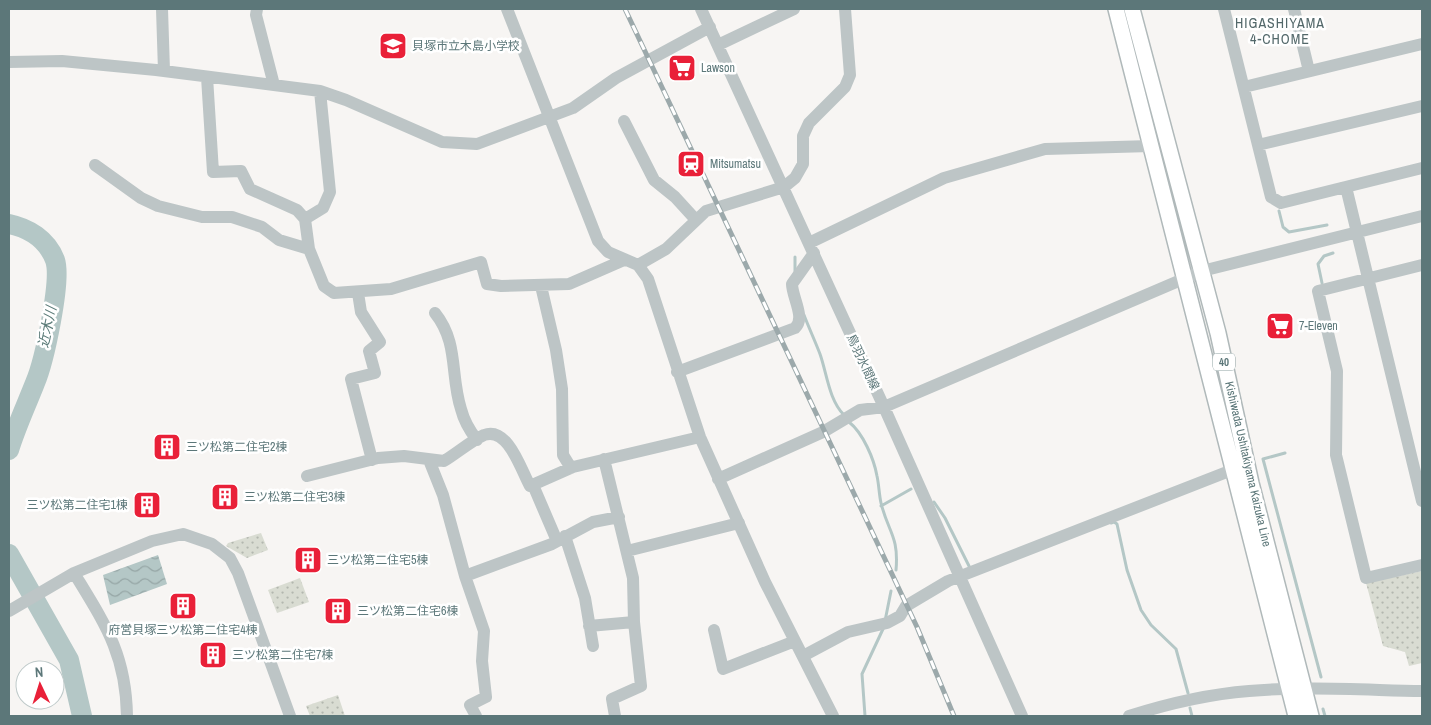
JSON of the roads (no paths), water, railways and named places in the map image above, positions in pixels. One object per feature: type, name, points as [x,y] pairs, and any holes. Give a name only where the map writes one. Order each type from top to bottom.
[{"type":"main road","name":"Kishiwada Ushitakiyama Kaizuka Line","points":[[1116,9],[1296,716]]},
{"type":"main road","name":"Kishiwada Ushitakiyama Kaizuka Line","points":[[1132,9],[1218,333],[1251,483],[1311,716]]},
{"type":"street","points":[[162,9],[164,71]]},
{"type":"street","points":[[257,9],[256,15],[274,85]]},
{"type":"street","points":[[507,9],[598,241],[608,252],[638,265],[648,279],[677,372],[700,437],[765,582],[833,716]]},
{"type":"street","name":"鳥羽水間線","points":[[702,9],[884,407],[1022,716]]},
{"type":"street","points":[[718,45],[794,9]]},
{"type":"street","points":[[638,265],[666,249],[710,205],[784,187],[795,178],[803,164],[803,136],[809,123],[845,87],[850,75],[845,9]]},
{"type":"street","points":[[1224,9],[1271,197],[1281,204],[1422,168]]},
{"type":"street","points":[[1294,9],[1309,71]]},
{"type":"street","points":[[9,62],[62,61],[164,71],[320,91],[346,100],[442,142],[476,144],[572,108],[616,78],[710,27]]},
{"type":"street","points":[[1244,87],[1422,44]]},
{"type":"street","points":[[207,77],[213,172],[241,171],[250,189],[297,210],[306,219],[309,249],[324,286],[334,294],[391,289],[481,262],[486,284],[541,286],[569,284],[624,260]]},
{"type":"street","points":[[306,219],[323,208],[330,192],[320,91]]},
{"type":"street","points":[[1258,146],[1422,106]]},
{"type":"street","points":[[624,121],[654,180],[675,197],[696,220]]},
{"type":"street","points":[[677,372],[795,328],[799,324],[800,317],[792,284],[811,248],[944,178],[1045,149],[1151,146]]},
{"type":"street","points":[[95,164],[141,198],[158,206],[202,217],[232,217],[262,227],[279,240],[309,249]]},
{"type":"street","points":[[1346,187],[1422,502]]},
{"type":"street","points":[[718,479],[823,432],[860,410],[884,407],[1202,271],[1422,216]]},
{"type":"street","points":[[1422,265],[1318,291],[1337,371],[1336,455],[1366,578],[1422,565]]},
{"type":"street","points":[[541,286],[556,350],[562,389],[563,455],[571,468]]},
{"type":"street","points":[[358,293],[361,312],[380,342],[369,351],[375,373],[351,379],[372,460]]},
{"type":"street","points":[[435,313],[445,326],[450,338],[460,409],[477,440]]},
{"type":"street","points":[[307,476],[372,460],[404,456],[444,462],[485,435],[496,434],[506,440],[530,486],[533,485],[561,538],[585,598],[593,646]]},
{"type":"street","points":[[533,485],[571,468],[604,458],[638,453],[700,437]]},
{"type":"street","points":[[604,458],[633,578],[634,622],[641,686],[612,700],[616,716]]},
{"type":"street","points":[[429,460],[444,495],[465,576],[484,631],[482,661],[486,697],[470,705],[476,716]]},
{"type":"street","points":[[803,656],[848,632],[887,623],[900,616],[906,606],[924,594],[960,577],[1232,470]]},
{"type":"street","points":[[465,576],[561,538],[592,522],[619,516]]},
{"type":"street","points":[[627,550],[739,524]]},
{"type":"street","points":[[9,612],[61,579],[152,541],[183,534],[212,544],[230,558],[238,573],[290,716]]},
{"type":"street","points":[[74,573],[108,629],[120,657],[124,677],[127,716]]},
{"type":"street","points":[[589,626],[634,622]]},
{"type":"street","points":[[714,630],[722,669],[795,641]]},
{"type":"street","points":[[1129,716],[1204,698],[1248,691],[1289,689],[1422,691]]},
{"type":"water","points":[[158,555],[167,584],[110,605],[103,575]]},
{"type":"waterway","points":[[1279,211],[1283,227],[1289,232],[1327,225]]},
{"type":"waterway","name":"近木川","points":[[9,224],[23,228],[42,240],[52,253],[57,270],[51,321],[43,358],[9,450]]},
{"type":"waterway","points":[[1322,283],[1318,264],[1324,256],[1333,253]]},
{"type":"waterway","points":[[795,257],[795,271]]},
{"type":"waterway","points":[[804,315],[820,354],[835,402],[844,415]]},
{"type":"waterway","points":[[849,422],[863,439],[873,462],[878,479],[881,503],[896,549],[896,570]]},
{"type":"waterway","points":[[1285,453],[1263,459],[1321,677]]},
{"type":"waterway","points":[[881,506],[911,489]]},
{"type":"waterway","points":[[934,502],[945,518],[969,566]]},
{"type":"waterway","points":[[1111,523],[1117,524],[1127,570],[1141,610],[1151,625],[1176,649],[1188,693]]},
{"type":"waterway","name":"近木川","points":[[9,554],[69,660],[82,716]]},
{"type":"waterway","points":[[885,621],[891,591]]},
{"type":"waterway","points":[[865,716],[862,674],[883,629]]},
{"type":"waterway","points":[[1190,708],[1192,716]]},
{"type":"waterway","points":[[1323,709],[1325,716]]},
{"type":"railway","points":[[625,9],[917,627],[954,716]]},
{"type":"place","name":"貝塚市立木島小学校","points":[[393,46]]},
{"type":"place","name":"Lawson","points":[[682,68]]},
{"type":"place","name":"Mitsumatsu","points":[[691,164]]},
{"type":"place","name":"7-Eleven","points":[[1280,326]]},
{"type":"place","name":"三ツ松第二住宅2棟","points":[[167,447]]},
{"type":"place","name":"三ツ松第二住宅3棟","points":[[225,497]]},
{"type":"place","name":"三ツ松第二住宅1棟","points":[[147,505]]},
{"type":"place","name":"三ツ松第二住宅5棟","points":[[308,560]]},
{"type":"place","name":"府営貝塚三ツ松第二住宅4棟","points":[[183,606]]},
{"type":"place","name":"三ツ松第二住宅6棟","points":[[338,611]]},
{"type":"place","name":"三ツ松第二住宅7棟","points":[[213,655]]},
{"type":"district","name":"HIGASHIYAMA 4-CHOME","points":[[1280,32]]}]
